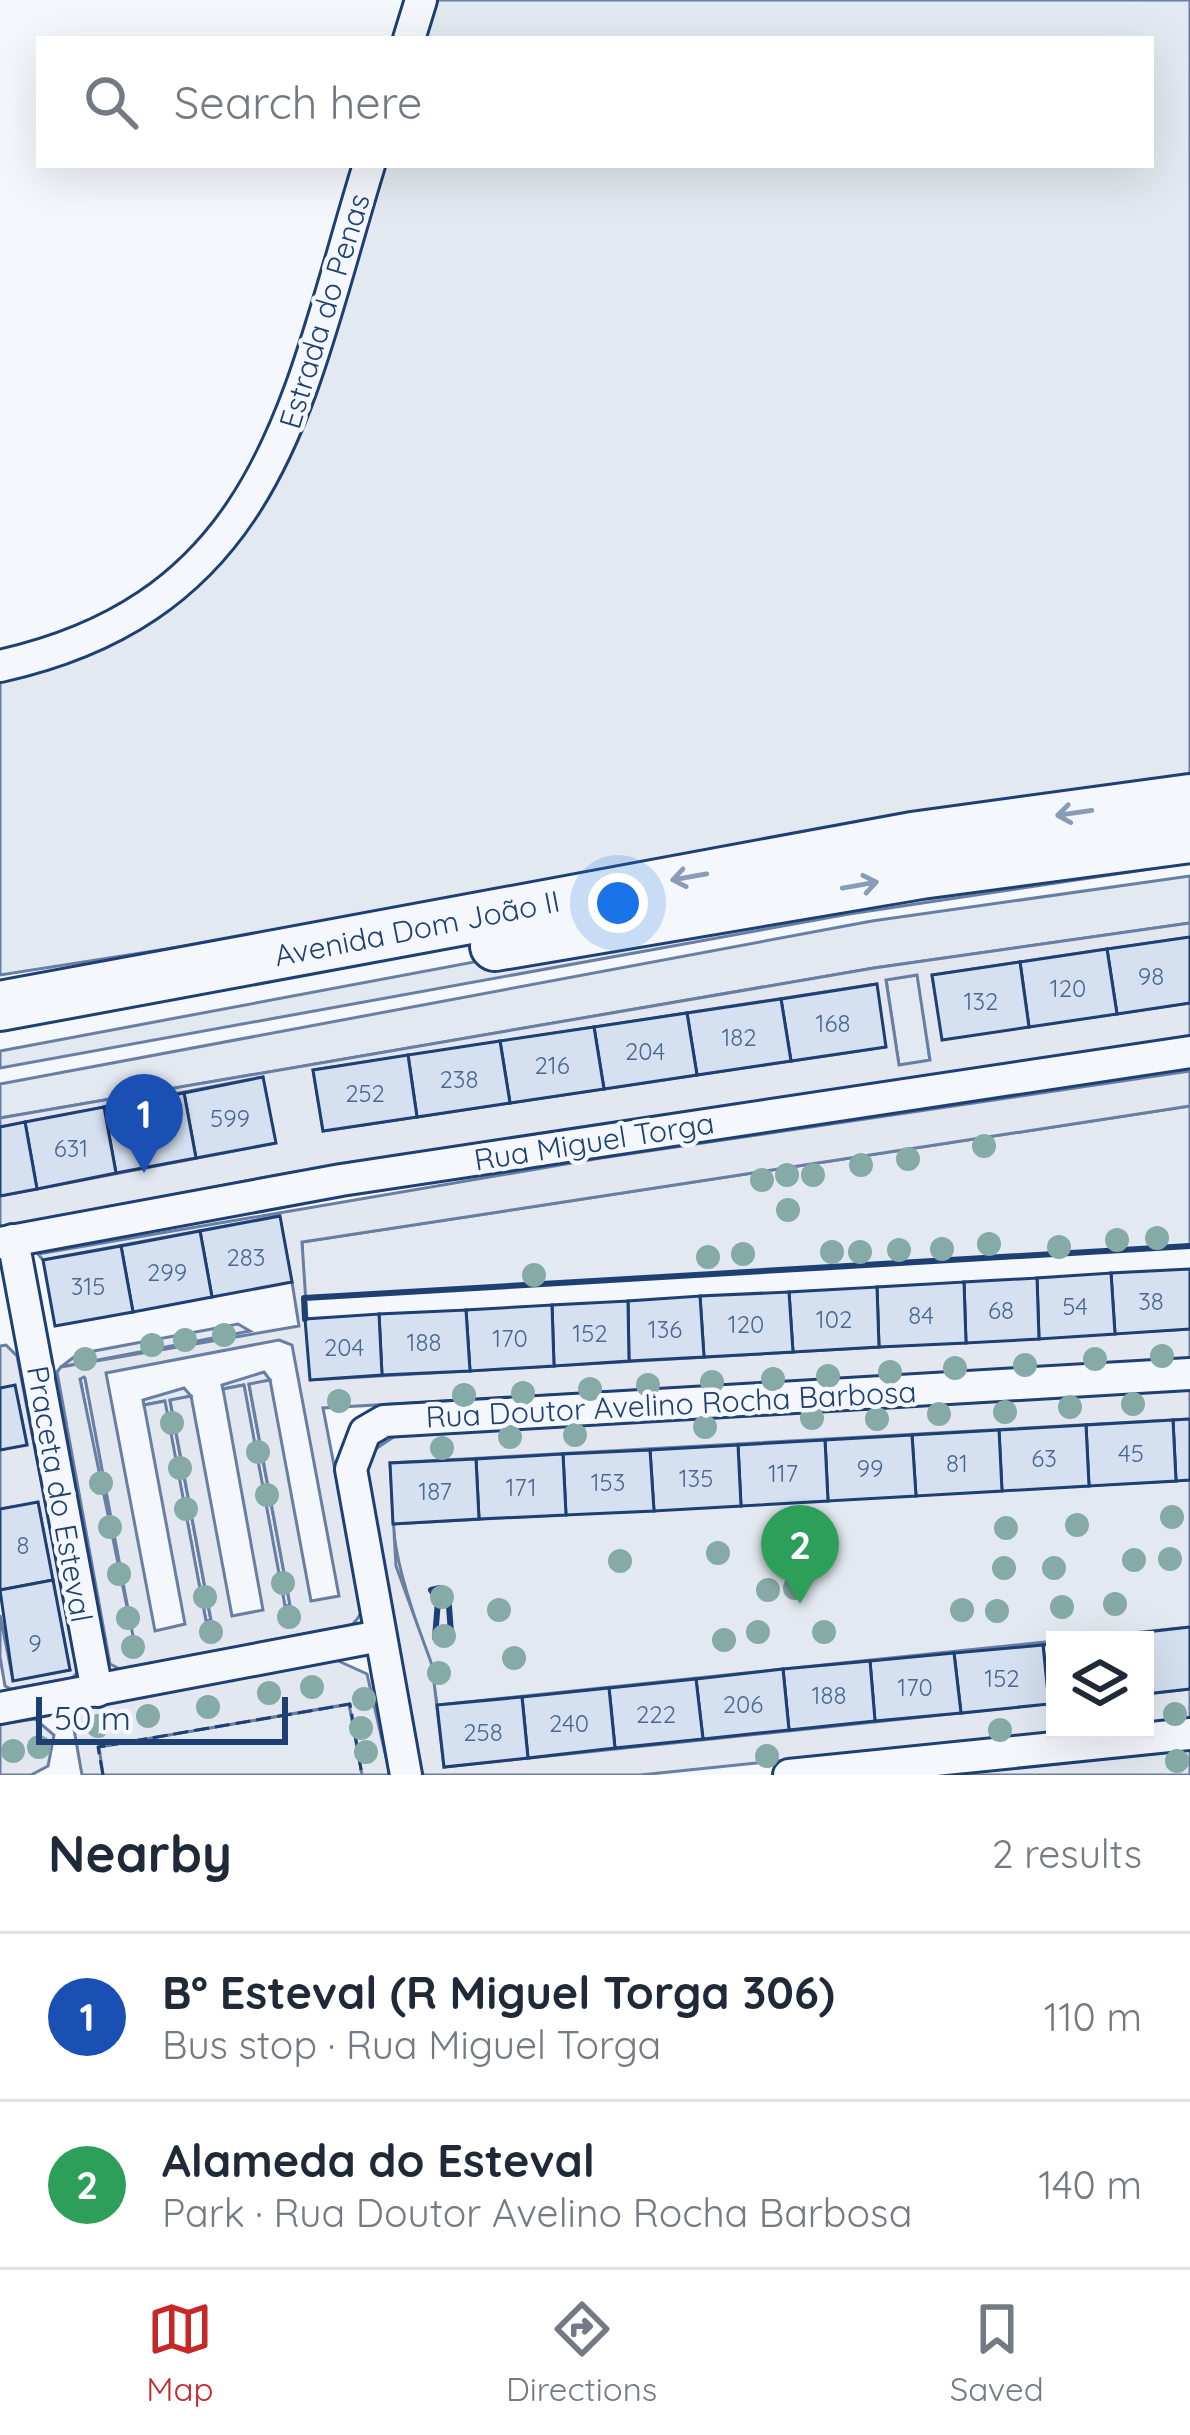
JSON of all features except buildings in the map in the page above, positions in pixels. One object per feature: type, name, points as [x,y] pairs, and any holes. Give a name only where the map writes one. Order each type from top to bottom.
[{"type":"main road","name":"Avenida Dom João II","points":[[0,1006],[912,837],[1190,799]]},
{"type":"main road","name":"Avenida Dom João II","points":[[0,1036],[921,874],[1190,838]]},
{"type":"street","points":[[410,36],[421,0]]},
{"type":"street","name":"Estrada do Penas","points":[[0,666],[58,653],[151,605],[225,539],[282,446],[369,168]]},
{"type":"street","name":"Rua Miguel Torga","points":[[6,1241],[341,1180],[1190,1052]]},
{"type":"street","name":"Praceta do Esteval","points":[[6,1241],[14,1329],[97,1690]]},
{"type":"street","name":"Rua Doutor Avelino Rocha Barbosa","points":[[406,1775],[351,1469],[365,1432],[384,1421],[1190,1374]]},
{"type":"street","points":[[0,1708],[380,1636]]},
{"type":"street","points":[[790,1775],[1190,1734]]},
{"type":"shaded area","points":[[421,0],[1190,0],[1190,789],[0,975],[0,663],[150,605],[282,446],[368,168],[1154,168],[1154,36],[410,36]]},
{"type":"shaded area","points":[[1190,846],[1190,863],[849,914],[0,1068],[0,1051],[831,895]]},
{"type":"shaded area","points":[[1190,876],[1190,923],[874,968],[0,1118],[0,1084],[872,921]]},
{"type":"shaded area","points":[[1190,923],[1190,937],[932,975],[943,1039],[1190,1003],[1190,1038],[288,1173],[0,1227],[0,1196],[275,1143],[263,1077],[0,1127],[0,1118],[874,968]],"holes":[[[917,975],[930,1060],[899,1065],[886,980]],[[876,984],[885,1047],[323,1131],[313,1070]]]},
{"type":"shaded area","points":[[918,975],[930,1061],[899,1065],[886,979]]},
{"type":"shaded area","points":[[1190,1071],[1190,1106],[302,1242],[311,1380],[1190,1329],[1190,1359],[323,1408],[362,1611],[358,1618],[352,1625],[120,1669],[110,1664],[57,1372],[61,1367],[299,1326],[292,1282],[279,1216],[43,1260],[38,1254],[601,1158]],"holes":[[[279,1340],[292,1345],[339,1596],[311,1601],[270,1380],[249,1384],[290,1605],[285,1606],[244,1385],[223,1389],[263,1610],[232,1616],[191,1396],[170,1400],[211,1620],[206,1621],[165,1401],[144,1405],[185,1624],[155,1631],[106,1373]],[[85,1378],[133,1636],[80,1379]]]},
{"type":"shaded area","points":[[1190,1106],[1190,1246],[304,1298],[302,1242]]},
{"type":"shaded area","points":[[238,1324],[250,1331],[61,1367],[78,1354]]},
{"type":"shaded area","points":[[6,1345],[17,1356],[78,1672],[72,1678],[11,1689],[5,1686],[0,1657],[0,1615],[13,1680],[70,1670],[38,1503],[0,1509],[0,1450],[27,1444],[15,1386],[0,1388],[0,1346]]},
{"type":"shaded area","points":[[264,1372],[270,1380],[249,1385],[290,1605],[285,1607],[243,1385],[223,1389],[222,1385]]},
{"type":"shaded area","points":[[85,1377],[134,1636],[129,1636],[80,1378]]},
{"type":"shaded area","points":[[184,1388],[191,1396],[170,1401],[211,1621],[206,1621],[164,1401],[144,1405],[143,1400]]},
{"type":"shaded area","points":[[1190,1390],[1190,1419],[390,1463],[396,1566],[432,1665],[444,1767],[1046,1704],[1046,1733],[640,1775],[424,1775],[365,1467],[371,1452],[395,1436]]},
{"type":"shaded area","points":[[1190,1480],[1190,1627],[1046,1631],[1046,1642],[437,1705],[393,1524]]},
{"type":"shaded area","points":[[334,1659],[367,1674],[390,1775],[362,1775],[349,1704],[99,1747],[103,1775],[82,1775],[72,1718],[81,1706]]},
{"type":"shaded area","points":[[1190,1689],[1190,1718],[1154,1722],[1154,1693]]},
{"type":"shaded area","points":[[350,1704],[362,1775],[103,1775],[98,1747]]},
{"type":"shaded area","points":[[35,1719],[54,1735],[48,1766],[31,1775],[0,1775],[0,1724]]},
{"type":"shaded area","points":[[1190,1750],[1190,1775],[946,1775]]},
{"type":"fence","points":[[103,1775],[98,1747],[350,1704],[362,1775]]},
{"type":"wall","points":[[305,1319],[304,1298],[1190,1246]]},
{"type":"wall","points":[[440,1588],[448,1593],[451,1633],[445,1642],[435,1638],[438,1601],[431,1590],[440,1588]]},
{"type":"place","name":"Bº Esteval (R Miguel Torga 306)","points":[[144,1173]]},
{"type":"place","name":"Alameda do Esteval","points":[[800,1604]]}]
